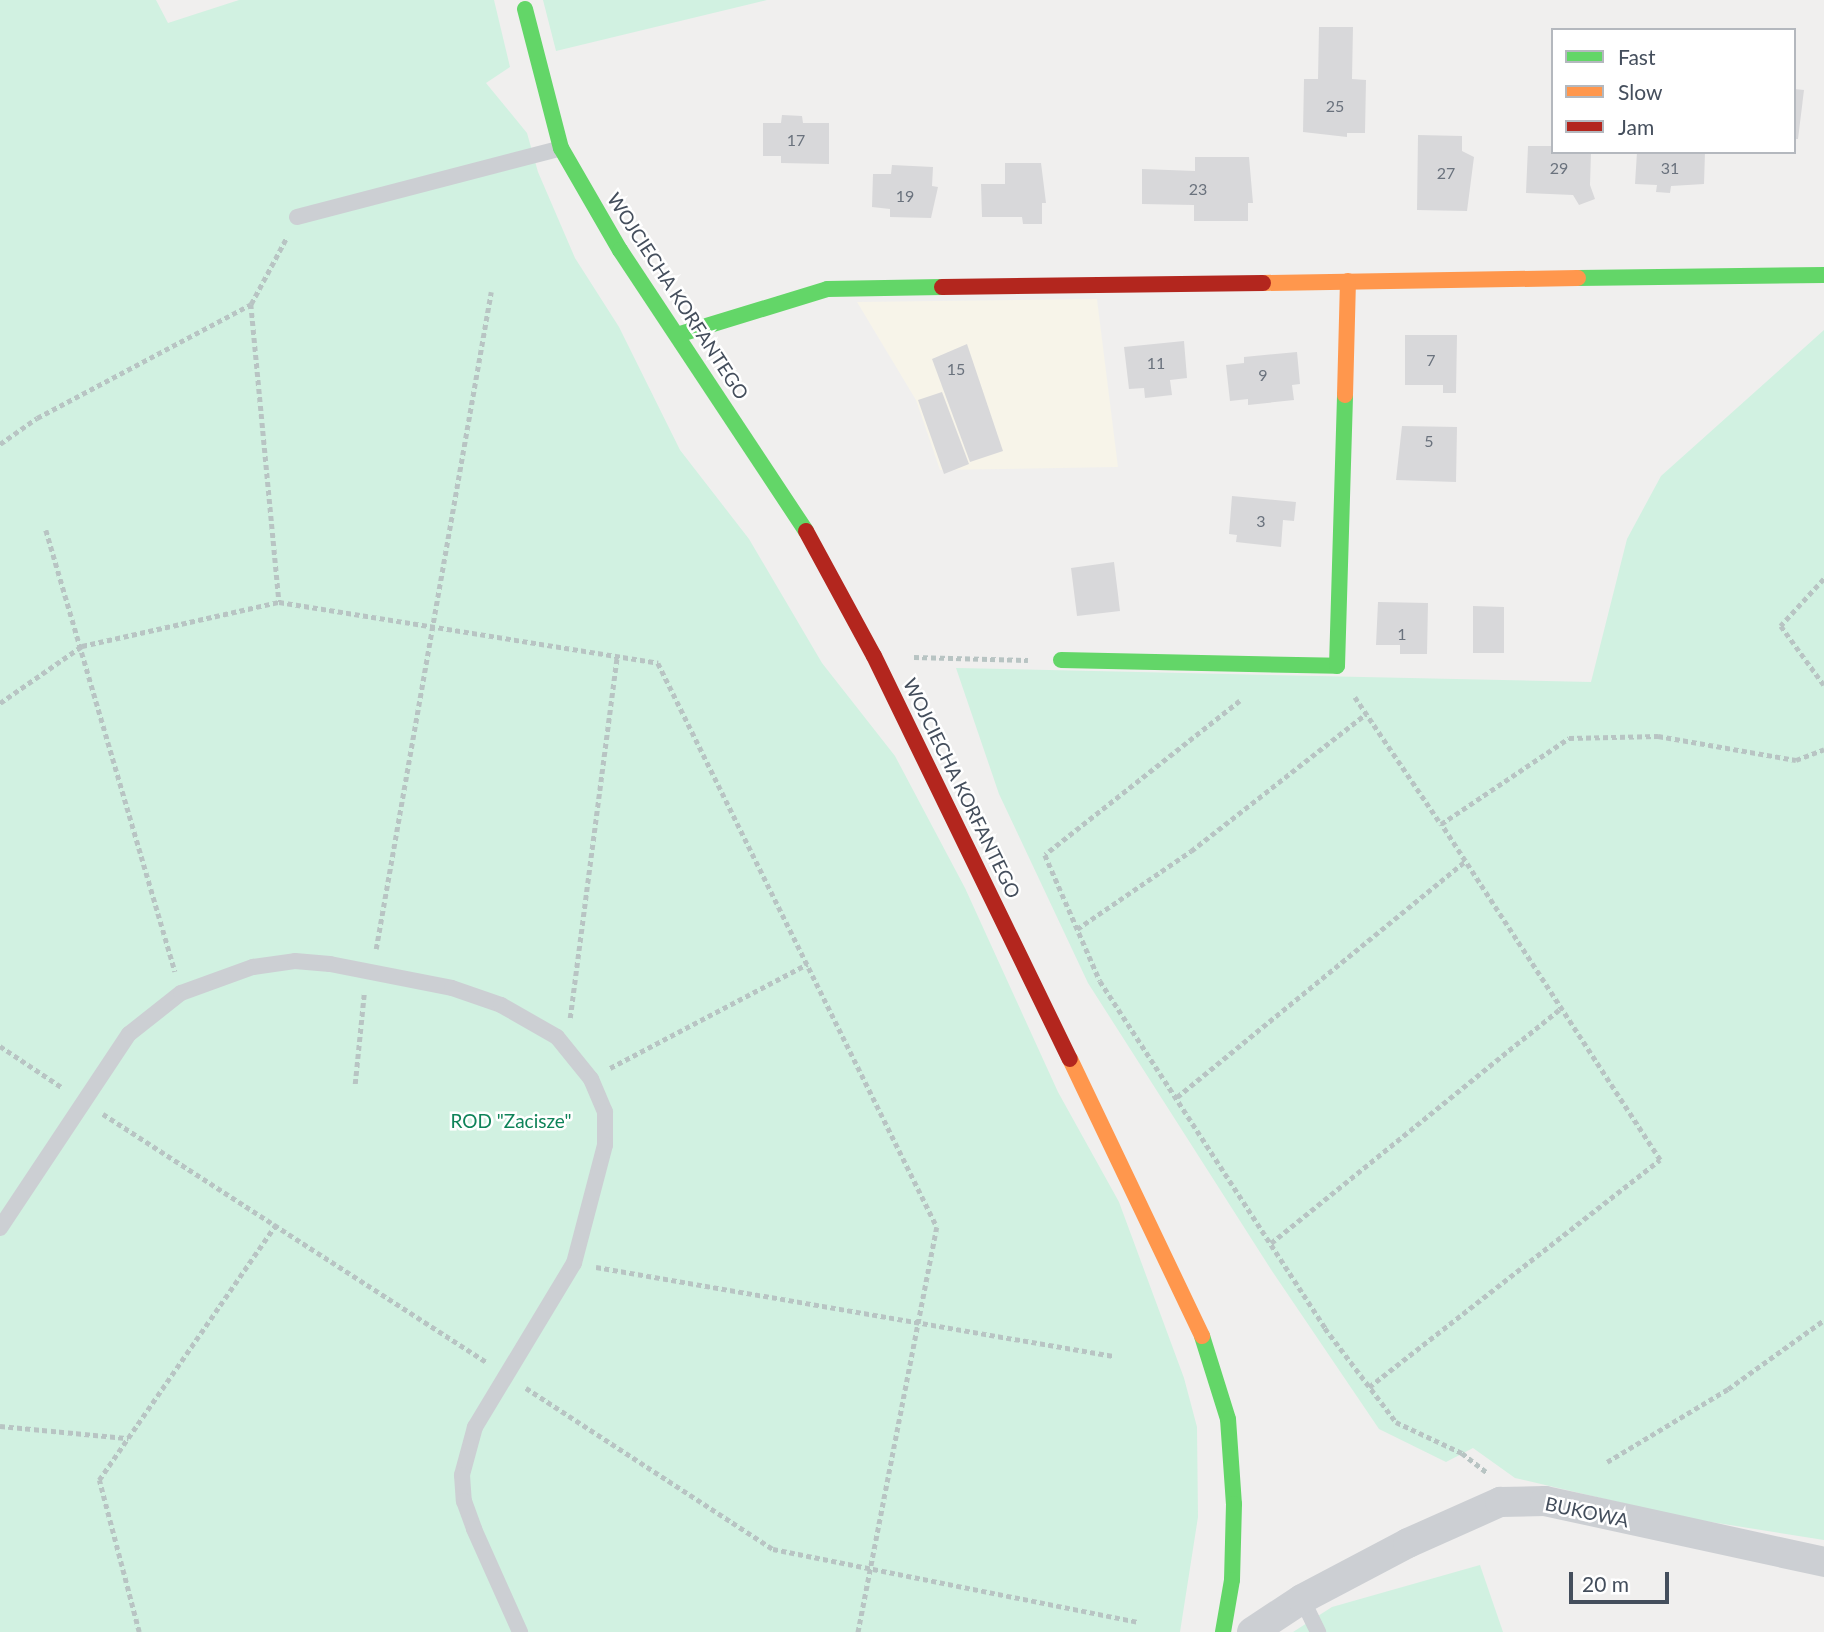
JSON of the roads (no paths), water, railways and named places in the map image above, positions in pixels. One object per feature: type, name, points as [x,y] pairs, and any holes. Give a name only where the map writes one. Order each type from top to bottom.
[{"type":"street","name":"WOJCIECHA KORFANTEGO","points":[[525,9],[561,148],[620,250],[802,523],[873,656],[1198,1322],[1229,1431],[1233,1542],[1223,1632]]},
{"type":"street","points":[[677,335],[827,289],[1824,275]]},
{"type":"street","points":[[1060,660],[1337,666],[1348,281]]},
{"type":"street","name":"BUKOWA","points":[[1252,1632],[1302,1598],[1500,1502],[1545,1501],[1824,1562]]},
{"type":"lane","points":[[297,218],[561,148]]},
{"type":"lane","points":[[0,1228],[129,1034],[181,993],[253,967],[295,961],[369,970],[464,992],[501,1005],[557,1037],[577,1056],[591,1079],[607,1129],[574,1263],[504,1374],[475,1427],[466,1450],[463,1488],[474,1529],[520,1632]]},
{"type":"lane","points":[[1302,1598],[1318,1632]]},
{"type":"park label","name":"ROD \"Zacisze\"","points":[[511,1121]]}]
